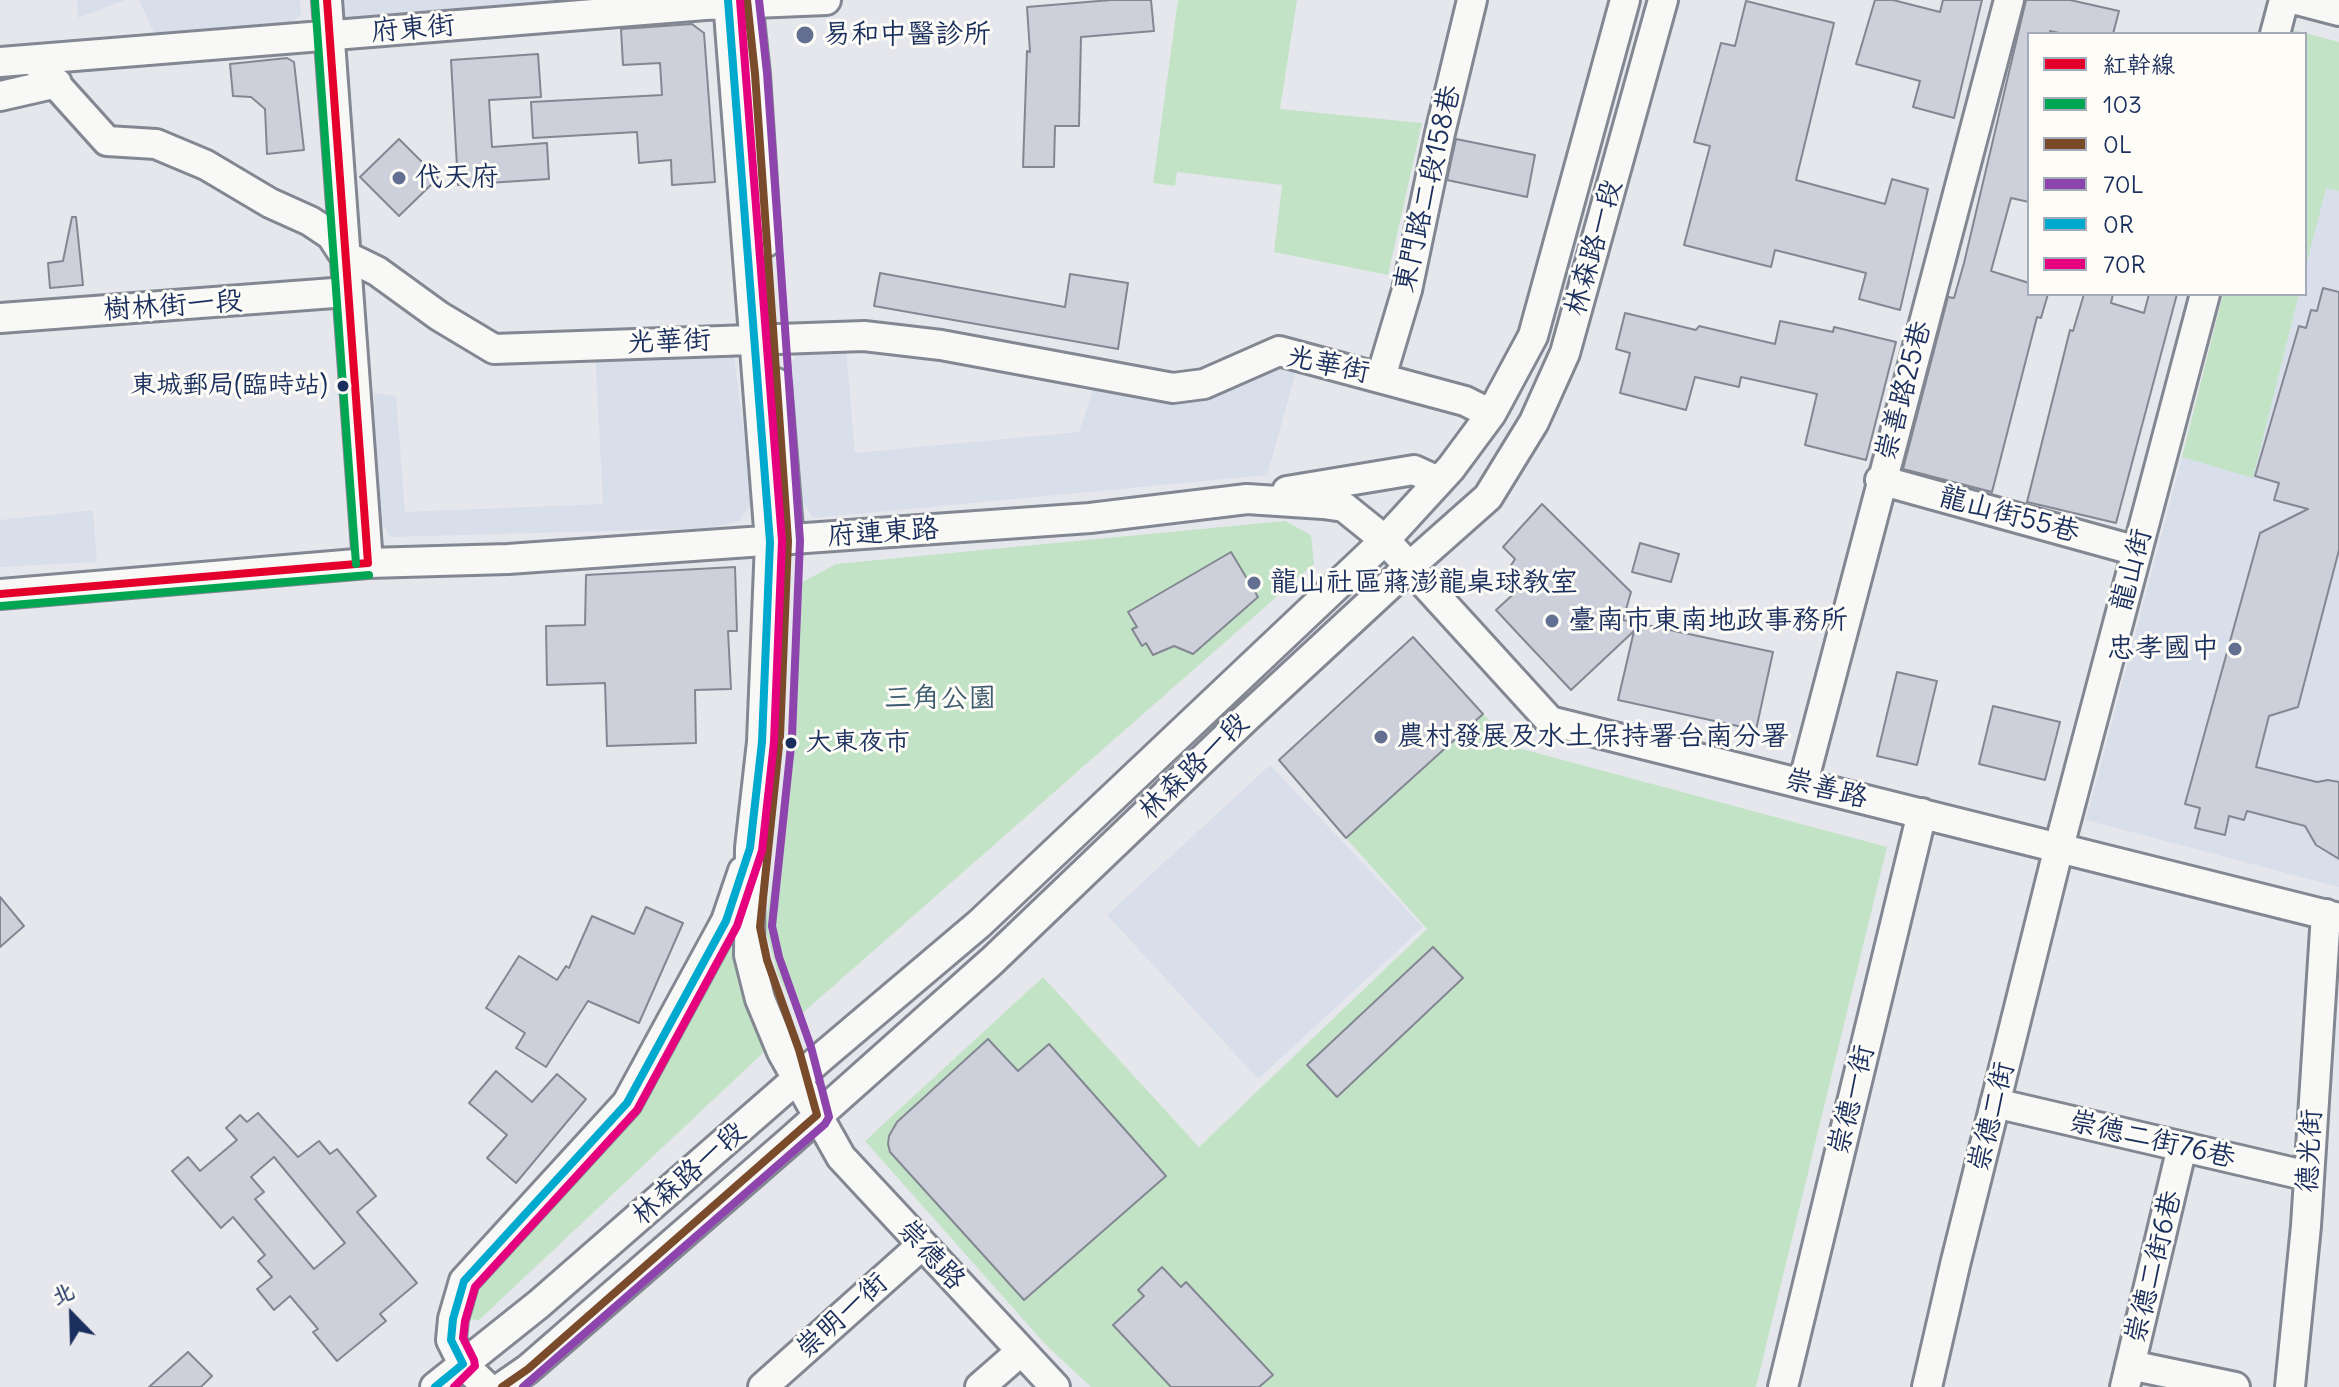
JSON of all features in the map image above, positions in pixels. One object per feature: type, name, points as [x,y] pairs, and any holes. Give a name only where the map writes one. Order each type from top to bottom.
[{"type":"street","points":[[327,0],[368,563]]},
{"type":"street","name":"府東街","points":[[0,62],[738,2],[826,0]]},
{"type":"street","name":"東門路二段158巷","points":[[1381,377],[1407,290],[1472,0]]},
{"type":"street","name":"林森路一段","points":[[435,1387],[539,1304],[979,924],[1385,540],[1438,481],[1491,414],[1533,336],[1625,0]]},
{"type":"street","name":"林森路一段","points":[[502,1387],[528,1369],[992,961],[1246,718],[1488,497],[1540,408],[1565,353],[1663,0]]},
{"type":"street","name":"崇善路25巷","points":[[1803,783],[1880,480],[2009,0]]},
{"type":"street","points":[[2276,32],[2284,0]]},
{"type":"street","points":[[2297,0],[2339,11]]},
{"type":"street","points":[[738,2],[755,74],[763,338],[779,541],[780,736],[760,927],[802,1076]]},
{"type":"street","name":"光華街","points":[[34,60],[107,141],[156,144],[206,165],[270,203],[310,221],[331,235],[344,255],[377,271],[439,316],[494,349],[763,338],[879,338],[941,345],[1173,388],[1204,384],[1279,351],[1465,401],[1491,414]]},
{"type":"street","points":[[0,96],[57,83]]},
{"type":"street","name":"樹林街一段","points":[[0,318],[347,292]]},
{"type":"street","name":"龍山街","points":[[2059,847],[2204,296]]},
{"type":"street","points":[[1247,499],[1414,470],[1438,481]]},
{"type":"street","name":"龍山街55巷","points":[[1880,480],[2137,551]]},
{"type":"street","name":"府連東路","points":[[0,594],[368,563],[508,559],[1090,518],[1247,499],[1344,507],[1385,540]]},
{"type":"street","name":"崇善路","points":[[1385,540],[1550,721],[2332,916]]},
{"type":"street","points":[[779,541],[750,848],[749,955],[760,999],[777,1041],[802,1076]]},
{"type":"street","name":"崇德一街","points":[[1783,1387],[1922,813]]},
{"type":"street","name":"崇德二街","points":[[1927,1387],[2059,847]]},
{"type":"street","points":[[487,1387],[463,1364],[451,1340],[453,1319],[464,1281],[627,1103],[726,921],[750,848]]},
{"type":"street","name":"德光街","points":[[2290,1387],[2332,916]]},
{"type":"street","name":"崇德路","points":[[802,1076],[817,1115],[841,1157],[1055,1387]]},
{"type":"street","name":"崇德二街76巷","points":[[1995,1103],[2308,1176]]},
{"type":"street","name":"崇德二街6巷","points":[[2128,1376],[2182,1147]]},
{"type":"street","name":"崇明一街","points":[[763,1387],[922,1245]]},
{"type":"street","points":[[980,1387],[1020,1352]]},
{"type":"street","name":"林森路一段","points":[[409,1387],[463,1364]]},
{"type":"street","points":[[2128,1376],[2235,1387]]},
{"type":"shaded area","points":[[77,0],[125,0],[78,18]]},
{"type":"shaded area","points":[[139,0],[300,0],[301,14],[287,28],[156,37]]},
{"type":"shaded area","points":[[332,0],[675,0],[333,23]]},
{"type":"shaded area","name":"忠孝國中","points":[[2326,187],[2339,191],[2339,887],[2086,820],[2182,457],[2253,477],[2298,296],[2307,296],[2307,262]]},
{"type":"shaded area","points":[[720,345],[734,357],[753,502],[739,521],[711,528],[390,537],[378,515],[374,393],[396,396],[405,512],[603,504],[595,350]]},
{"type":"shaded area","points":[[846,349],[855,453],[1079,432],[1096,380],[1198,394],[1280,359],[1298,365],[1267,475],[813,518],[800,497],[790,364],[800,351]]},
{"type":"shaded area","points":[[93,510],[97,562],[0,567],[0,520]]},
{"type":"shaded area","points":[[1270,765],[1423,927],[1258,1079],[1107,915]]},
{"type":"green space","points":[[1178,0],[1297,0],[1280,109],[1422,123],[1388,275],[1274,252],[1282,185],[1177,172],[1175,186],[1153,183]]},
{"type":"green space","points":[[2307,34],[2339,42],[2339,191],[2326,188],[2307,262]]},
{"type":"green space","points":[[2222,296],[2298,296],[2253,478],[2182,457]]},
{"type":"green space","name":"三角公園","points":[[1285,521],[1311,535],[1314,564],[798,1017],[778,975],[765,928],[793,742],[799,584],[836,564]]},
{"type":"green space","points":[[1483,714],[1518,748],[1887,847],[1756,1387],[1091,1387],[1046,1345],[865,1141],[1043,977],[1199,1147],[1427,929],[1346,838]]},
{"type":"green space","points":[[740,931],[740,974],[765,1051],[479,1320],[467,1319],[481,1286],[640,1113],[728,937]]},
{"type":"building","points":[[1151,0],[1154,31],[1081,37],[1079,126],[1055,126],[1054,167],[1023,167],[1027,51],[1030,52],[1027,7]]},
{"type":"building","points":[[1875,0],[1893,0],[1940,12],[1943,0],[1982,0],[1954,118],[1913,107],[1920,81],[1856,64]]},
{"type":"building","points":[[2026,0],[2070,0],[2119,11],[2114,32],[2027,32],[2027,202],[2011,198],[1991,271],[2027,282],[2027,296],[2047,296],[2041,318],[2037,317],[1992,492],[1903,469],[1948,297],[1954,298]]},
{"type":"building","points":[[1746,1],[1834,23],[1796,180],[1885,204],[1892,179],[1928,189],[1900,310],[1859,299],[1866,273],[1775,250],[1771,267],[1684,245],[1710,146],[1694,142],[1721,43],[1735,46]]},
{"type":"building","points":[[692,24],[704,33],[715,182],[672,185],[671,160],[639,163],[637,132],[533,138],[531,102],[662,95],[660,63],[623,65],[621,29]]},
{"type":"building","points":[[538,54],[541,97],[489,100],[492,147],[547,143],[549,179],[458,185],[451,60]]},
{"type":"building","points":[[287,58],[294,62],[304,150],[267,154],[265,109],[251,97],[233,96],[230,64]]},
{"type":"building","name":"代天府","points":[[399,139],[438,178],[399,216],[360,177]]},
{"type":"building","points":[[1456,139],[1535,155],[1527,197],[1447,180]]},
{"type":"building","points":[[72,217],[76,217],[83,285],[50,288],[48,263],[63,261]]},
{"type":"building","points":[[880,273],[1065,307],[1070,274],[1128,283],[1118,349],[874,306]]},
{"type":"building","points":[[2323,288],[2339,292],[2339,550],[2298,707],[2269,716],[2256,767],[2317,782],[2339,782],[2339,859],[2316,845],[2305,826],[2247,811],[2244,820],[2229,816],[2225,835],[2195,828],[2200,808],[2185,804],[2260,533],[2308,509],[2274,500],[2279,483],[2255,476],[2299,326],[2306,328],[2311,310],[2317,311]]},
{"type":"building","points":[[2083,296],[2113,296],[2111,303],[2144,313],[2148,296],[2176,296],[2116,523],[2027,502],[2070,330],[2073,331]]},
{"type":"building","points":[[1625,313],[1775,344],[1780,321],[1833,332],[1834,327],[1896,342],[1866,460],[1805,445],[1817,394],[1741,377],[1739,387],[1695,377],[1686,410],[1620,393],[1630,353],[1616,349]]},
{"type":"building","points":[[1542,504],[1631,592],[1623,620],[1773,652],[1756,730],[1618,700],[1634,631],[1571,690],[1496,610],[1530,579],[1510,567],[1515,559],[1503,547]]},
{"type":"building","points":[[1640,543],[1679,554],[1671,582],[1632,572]]},
{"type":"building","points":[[1231,552],[1258,597],[1193,654],[1174,646],[1153,655],[1146,643],[1142,646],[1132,629],[1137,627],[1128,612]]},
{"type":"building","points":[[735,567],[737,631],[728,631],[731,689],[695,690],[696,743],[607,746],[605,683],[547,685],[546,626],[585,625],[586,575]]},
{"type":"building","name":"農村發展及水土保持署台南分署","points":[[1413,637],[1483,714],[1346,838],[1279,760]]},
{"type":"building","points":[[1897,672],[1937,681],[1917,765],[1877,756]]},
{"type":"building","points":[[1993,706],[2060,722],[2045,780],[1979,764]]},
{"type":"building","points":[[0,897],[24,926],[0,947]]},
{"type":"building","points":[[646,907],[683,923],[639,1023],[588,1001],[546,1067],[516,1048],[525,1033],[486,1008],[519,956],[557,980],[566,966],[569,968],[592,916],[634,934]]},
{"type":"building","points":[[1433,947],[1463,978],[1337,1097],[1307,1065]]},
{"type":"building","points":[[988,1039],[1018,1071],[1049,1044],[1166,1176],[1024,1300],[890,1152],[888,1144],[897,1122]]},
{"type":"building","points":[[496,1071],[532,1102],[557,1074],[586,1099],[516,1183],[487,1158],[507,1135],[469,1103]]},
{"type":"building","points":[[258,1113],[298,1157],[319,1141],[330,1154],[337,1149],[376,1196],[357,1212],[417,1283],[380,1314],[386,1321],[337,1361],[313,1332],[318,1329],[290,1296],[274,1310],[257,1289],[272,1277],[258,1261],[265,1255],[233,1217],[221,1228],[172,1171],[188,1157],[200,1171],[237,1140],[226,1128],[240,1115],[247,1122]],"holes":[[[274,1157],[345,1243],[314,1269],[255,1199],[264,1192],[251,1177]]]},
{"type":"building","points":[[1162,1267],[1181,1287],[1186,1282],[1273,1375],[1259,1387],[1171,1387],[1113,1325],[1144,1296],[1138,1290]]},
{"type":"building","points":[[188,1352],[212,1376],[201,1387],[149,1387]]},
{"type":"transit line","name":"紅幹線","points":[[327,0],[368,563]]},
{"type":"transit line","name":"0R","points":[[435,1387],[463,1364],[451,1340],[453,1319],[464,1281],[627,1103],[726,921],[750,848],[762,742],[770,542],[728,0]]},
{"type":"transit line","name":"70R","points":[[454,1387],[475,1366],[463,1338],[475,1287],[637,1110],[737,926],[762,851],[774,742],[782,541],[740,0]]},
{"type":"transit line","name":"0L","points":[[502,1387],[528,1369],[817,1115],[799,1050],[767,960],[760,927],[780,736],[788,541],[747,0]]},
{"type":"transit line","name":"70L","points":[[523,1387],[825,1124],[829,1117],[811,1047],[779,957],[772,926],[792,736],[800,541],[767,73],[759,0]]},
{"type":"transit line","name":"103","points":[[315,1],[356,564]]},
{"type":"transit line","name":"紅幹線","points":[[0,594],[368,563]]},
{"type":"transit line","name":"103","points":[[1,606],[369,575]]},
{"type":"place","name":"易和中醫診所","points":[[805,35]]},
{"type":"place","name":"代天府","points":[[399,178]]},
{"type":"place","name":"東城郵局(臨時站)","points":[[343,386]]},
{"type":"place","name":"龍山社區蔣澎龍桌球教室","points":[[1254,583]]},
{"type":"place","name":"臺南市東南地政事務所","points":[[1552,621]]},
{"type":"place","name":"忠孝國中","points":[[2235,649]]},
{"type":"place","name":"農村發展及水土保持署台南分署","points":[[1381,737]]},
{"type":"place","name":"大東夜市","points":[[791,743]]}]
